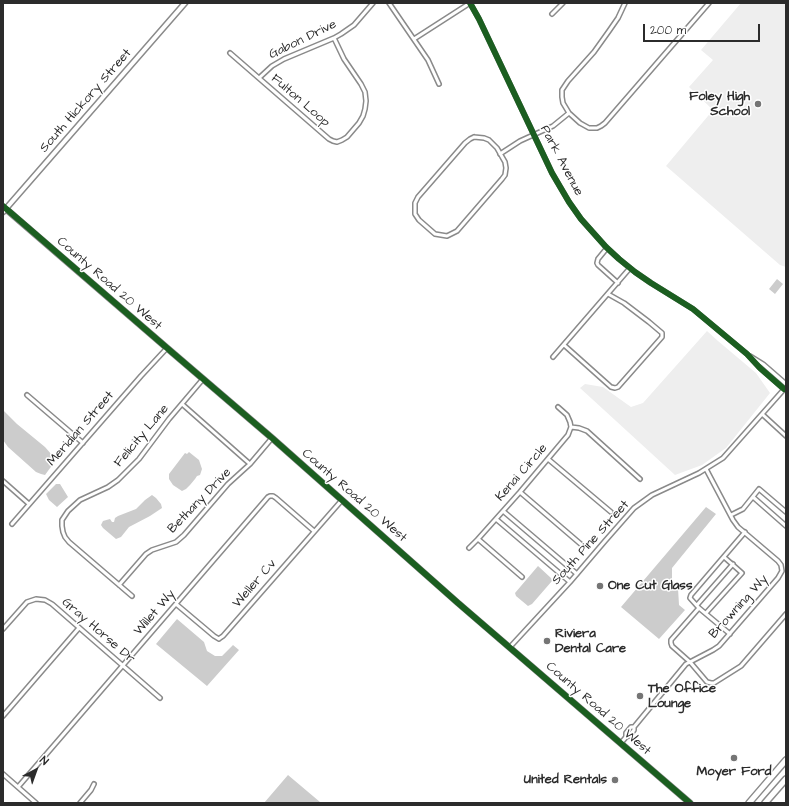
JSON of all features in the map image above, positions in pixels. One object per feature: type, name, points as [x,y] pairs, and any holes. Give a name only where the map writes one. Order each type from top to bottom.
[{"type":"main road","points":[[749,803],[786,760]]},
{"type":"main road","points":[[765,803],[786,779]]},
{"type":"street","name":"South Hickory Street","points":[[4,209],[185,3]]},
{"type":"street","name":"Gabon Drive","points":[[259,78],[272,66],[284,58],[334,38],[354,25],[373,3]]},
{"type":"street","points":[[389,3],[428,60],[439,84]]},
{"type":"street","points":[[414,39],[470,3]]},
{"type":"street","name":"Park Avenue","points":[[470,3],[552,173],[581,219],[607,248],[630,268],[651,283],[693,308],[747,354],[760,368],[785,386]]},
{"type":"street","points":[[552,14],[563,3]]},
{"type":"street","points":[[625,3],[618,18],[602,42],[562,90],[563,103],[569,113],[580,124],[589,128],[597,128],[605,123],[709,3]]},
{"type":"street","name":"Fulton Loop","points":[[230,53],[329,139],[338,142],[347,136],[363,116],[366,101],[361,84],[344,59],[334,38]]},
{"type":"street","points":[[500,154],[520,141],[553,126],[569,113]]},
{"type":"street","points":[[479,135],[489,140],[497,148],[500,154],[505,162],[505,175],[457,231],[447,236],[436,234],[419,220],[413,209],[418,197],[470,139],[479,135]]},
{"type":"street","name":"County Road 20 West","points":[[4,209],[272,438],[690,803]]},
{"type":"street","points":[[447,236],[447,241]]},
{"type":"street","points":[[607,248],[598,259],[597,263],[618,282]]},
{"type":"street","points":[[553,357],[630,268]]},
{"type":"street","points":[[564,345],[611,387],[615,388],[618,387],[662,337],[662,333],[659,330],[633,308],[608,294]]},
{"type":"street","name":"Meridian Street","points":[[12,524],[167,348]]},
{"type":"street","name":"Park Avenue","points":[[747,354],[763,364],[785,386]]},
{"type":"street","name":"Felicity Lane","points":[[132,596],[69,542],[63,532],[62,520],[68,511],[80,500],[108,487],[118,480],[139,459],[203,379]]},
{"type":"street","name":"South Pine Street","points":[[510,647],[570,582],[634,508],[652,495],[718,462],[729,452],[785,386]]},
{"type":"street","points":[[27,395],[83,443]]},
{"type":"street","points":[[182,404],[250,464]]},
{"type":"street","points":[[558,407],[567,416],[571,427],[587,431],[640,478]]},
{"type":"street","points":[[762,414],[786,436]]},
{"type":"street","name":"Kenai Circle","points":[[469,548],[548,459],[568,435],[571,427]]},
{"type":"street","name":"Bethany Drive","points":[[119,585],[146,554],[152,550],[176,542],[184,535],[228,484],[250,464],[272,438]]},
{"type":"street","points":[[548,459],[611,512]]},
{"type":"street","name":"Browning Wy","points":[[621,743],[634,730],[634,727],[686,664],[719,646],[784,571],[778,561],[738,526],[706,469]]},
{"type":"street","points":[[3,481],[29,504]]},
{"type":"street","points":[[731,515],[743,509],[759,489],[786,512]]},
{"type":"street","points":[[520,492],[583,546]]},
{"type":"street","name":"Willet Wy","points":[[18,787],[266,499],[270,496],[276,498],[314,531]]},
{"type":"street","points":[[753,497],[786,526]]},
{"type":"street","name":"Weller Cv","points":[[176,604],[219,639],[342,500]]},
{"type":"street","points":[[503,511],[577,574]]},
{"type":"street","points":[[496,519],[570,582]]},
{"type":"street","points":[[730,634],[690,598],[691,594],[745,532]]},
{"type":"street","points":[[478,539],[522,577]]},
{"type":"street","points":[[533,550],[539,542]]},
{"type":"street","points":[[706,613],[742,572],[724,557]]},
{"type":"street","points":[[733,564],[671,640],[672,646],[690,662],[708,682],[714,683],[741,666],[786,614]]},
{"type":"street","name":"Gray Horse Dr","points":[[3,629],[27,602],[36,599],[45,600],[160,698]]},
{"type":"street","points":[[3,716],[79,628]]},
{"type":"street","points":[[3,774],[36,803]]},
{"type":"street","points":[[80,803],[94,784]]},
{"type":"shaded area","name":"Foley High School","points":[[741,3],[786,3],[786,267],[780,265],[666,166],[713,110],[689,87],[713,60],[701,50]]},
{"type":"shaded area","points":[[777,279],[783,284],[775,294],[769,289]]},
{"type":"shaded area","points":[[707,331],[756,373],[770,393],[726,448],[702,465],[675,475],[580,388],[585,384],[603,387],[631,407],[643,403]]},
{"type":"shaded area","points":[[3,410],[52,455],[53,464],[45,475],[36,472],[8,447],[3,440]]},
{"type":"shaded area","points":[[189,452],[199,460],[202,469],[200,475],[197,476],[186,489],[182,491],[173,485],[169,479],[169,474],[185,453],[187,454]]},
{"type":"shaded area","points":[[56,484],[60,484],[68,497],[57,507],[49,500],[46,494]]},
{"type":"shaded area","points":[[152,495],[161,504],[162,508],[129,527],[121,537],[116,539],[101,525],[103,521],[110,519],[114,522],[115,518],[136,509]]},
{"type":"shaded area","points":[[706,507],[716,514],[672,568],[672,581],[678,588],[679,605],[685,610],[659,639],[621,607]]},
{"type":"shaded area","points":[[538,566],[551,578],[552,581],[532,604],[528,606],[516,596],[515,593]]},
{"type":"shaded area","points":[[177,619],[204,642],[207,651],[215,656],[222,656],[233,645],[239,650],[207,686],[156,644]]},
{"type":"shaded area","points":[[288,775],[320,802],[264,803]]},
{"type":"cycle path","points":[[470,3],[552,173],[581,219],[619,259],[651,283],[693,309],[747,354],[760,368],[784,389]]},
{"type":"cycle path","points":[[3,206],[272,438],[458,603],[690,803]]},
{"type":"place","name":"Foley High School","points":[[758,104]]},
{"type":"place","name":"One Cut Glass","points":[[600,586]]},
{"type":"place","name":"Riviera Dental Care","points":[[547,641]]},
{"type":"place","name":"The Office Lounge","points":[[640,696]]},
{"type":"place","name":"Moyer Ford","points":[[734,758]]},
{"type":"place","name":"United Rentals","points":[[615,780]]}]
